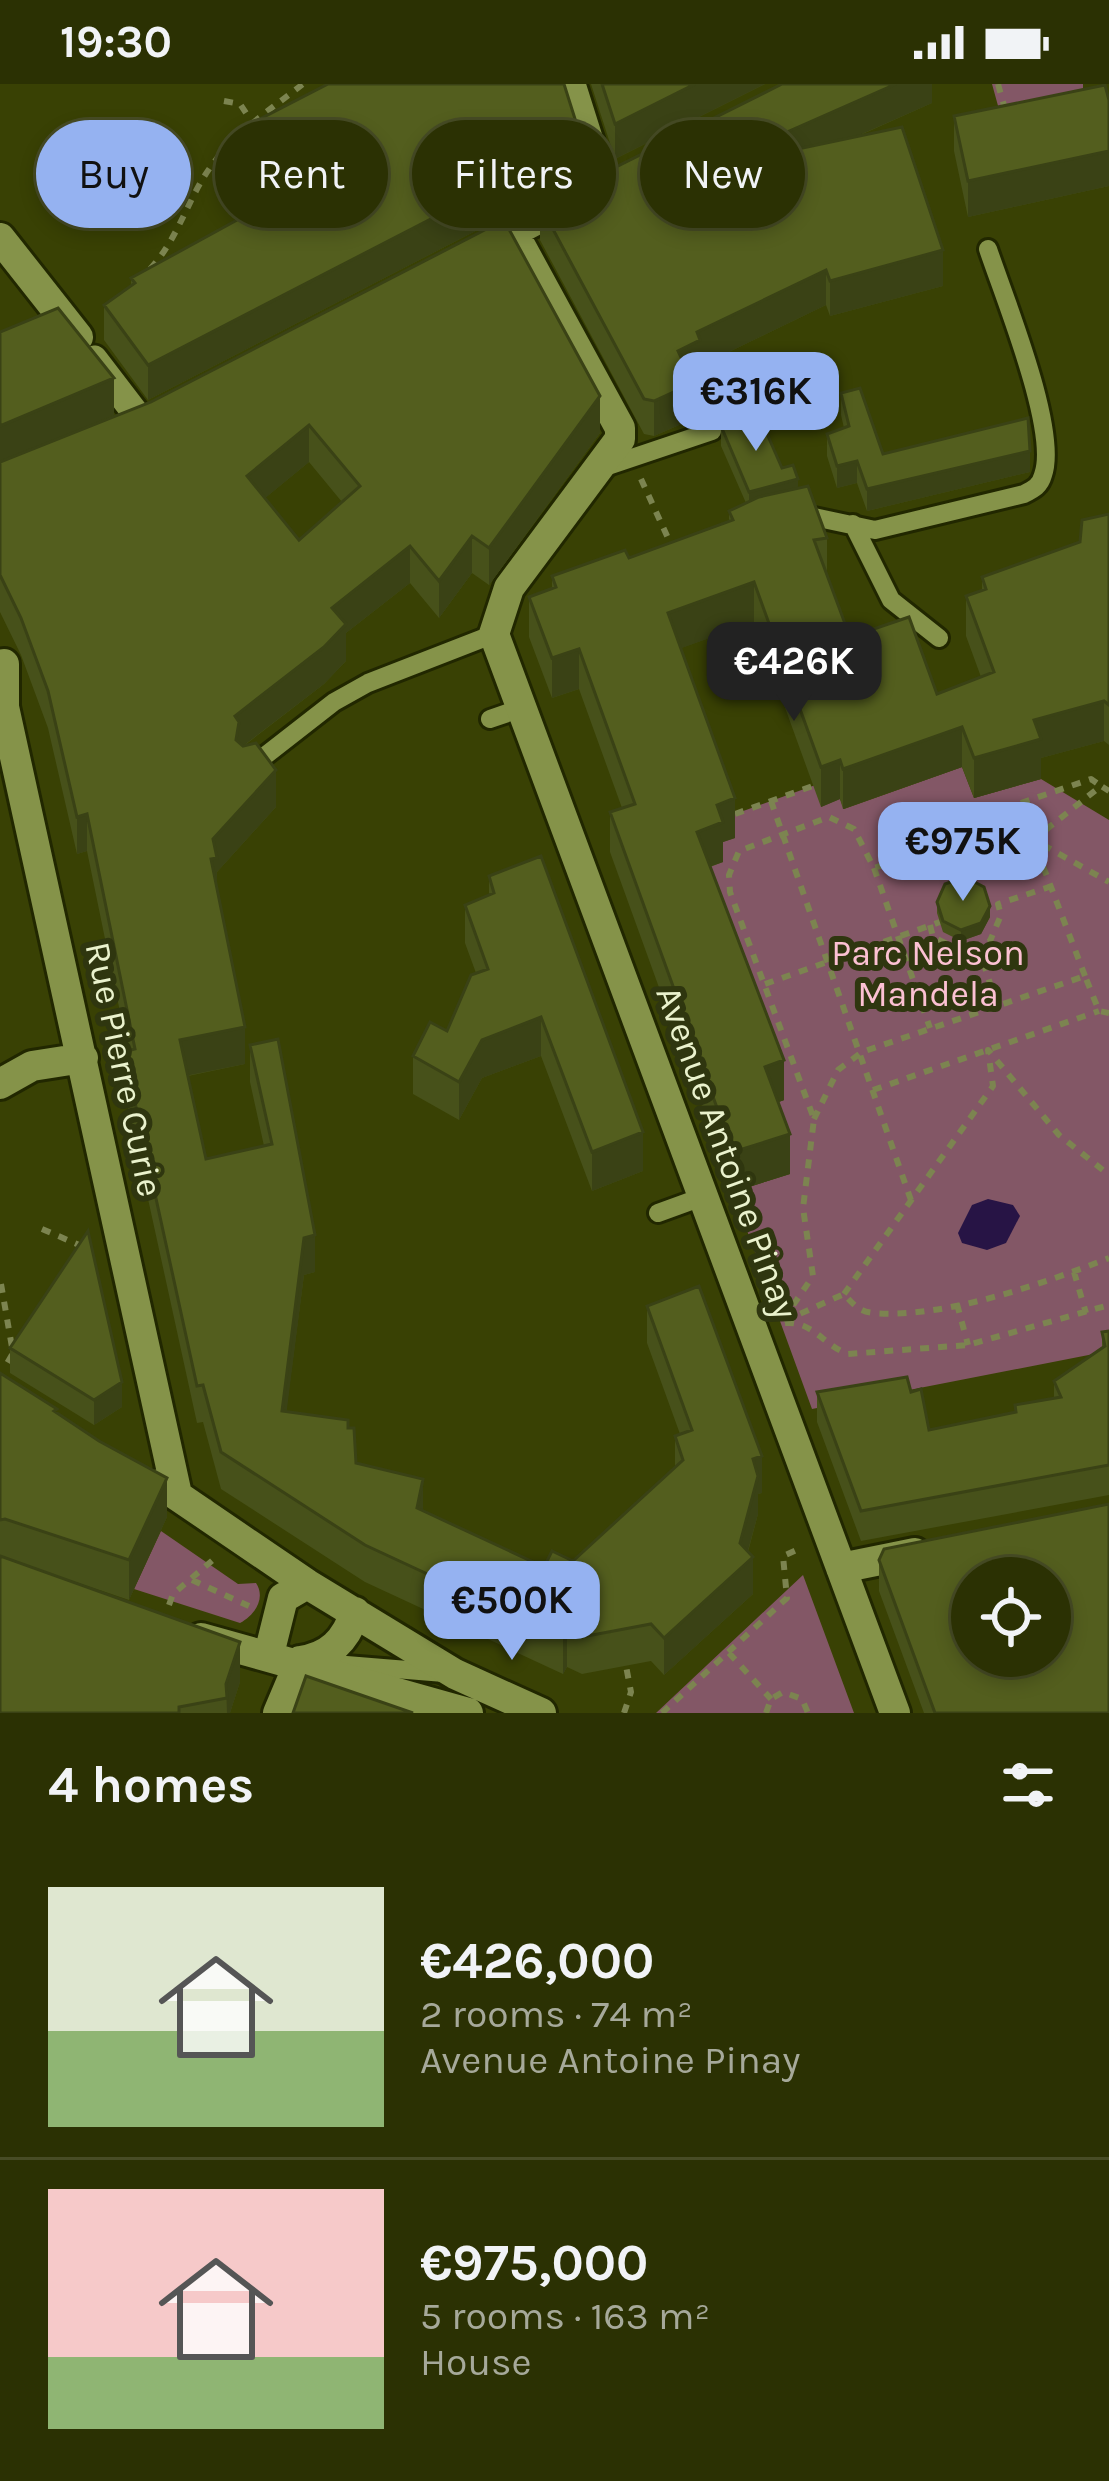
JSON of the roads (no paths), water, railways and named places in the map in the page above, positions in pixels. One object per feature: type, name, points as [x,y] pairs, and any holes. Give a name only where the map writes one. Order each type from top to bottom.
[{"type":"street","points":[[572,84],[588,120]]},
{"type":"street","points":[[495,625],[509,588],[620,439],[620,428],[503,237],[521,228]]},
{"type":"street","points":[[0,238],[143,422]]},
{"type":"street","name":"Avenue Antoine Pinay","points":[[495,625],[889,1706]]},
{"type":"street","name":"Rue Pierre Curie","points":[[2,660],[2,699],[176,1490]]},
{"type":"street","points":[[0,1084],[32,1066],[83,1058]]},
{"type":"street","points":[[134,1471],[176,1490],[307,1584],[455,1673],[541,1713]]},
{"type":"street","points":[[841,1568],[956,1545]]},
{"type":"street","points":[[278,1713],[284,1658],[283,1598],[307,1584]]},
{"type":"street","points":[[284,1658],[315,1659],[341,1642],[355,1612]]},
{"type":"street","points":[[170,1618],[468,1713]]},
{"type":"lane","points":[[770,519],[803,511],[874,530],[1024,494],[1039,486],[1046,470],[1034,384],[988,249]]},
{"type":"lane","points":[[598,469],[712,431]]},
{"type":"lane","points":[[853,524],[891,600],[939,638]]},
{"type":"lane","points":[[247,770],[368,683],[529,605]]},
{"type":"lane","points":[[490,719],[522,708]]},
{"type":"lane","points":[[257,735],[270,752]]},
{"type":"lane","points":[[658,1213],[702,1197]]},
{"type":"lane","points":[[284,1658],[455,1673]]},
{"type":"park label","name":"Parc Nelson Mandela","points":[[928,972]]}]
